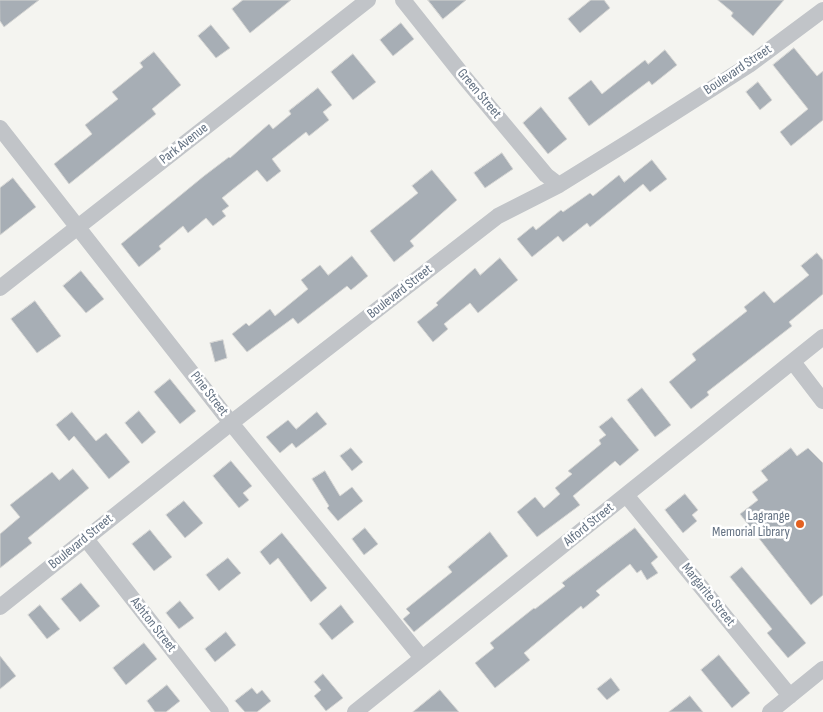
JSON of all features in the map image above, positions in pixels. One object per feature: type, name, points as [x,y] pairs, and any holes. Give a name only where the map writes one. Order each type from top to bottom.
[{"type":"street","name":"Park Avenue","points":[[0,288],[368,0]]},
{"type":"street","name":"Green Street","points":[[403,0],[471,86],[546,175],[558,184]]},
{"type":"street","name":"Boulevard Street","points":[[0,607],[231,423],[498,216],[558,184],[749,65],[823,10]]},
{"type":"street","name":"Pine Street","points":[[0,128],[79,226],[231,423],[422,658]]},
{"type":"street","name":"Alford Street","points":[[355,712],[823,337]]},
{"type":"street","points":[[793,362],[823,401]]},
{"type":"street","name":"Margarite Street","points":[[626,495],[790,696]]},
{"type":"street","name":"Ashton Street","points":[[86,538],[221,712]]},
{"type":"street","points":[[770,712],[823,669]]},
{"type":"building","points":[[0,0],[39,0],[4,27],[0,21]]},
{"type":"building","points":[[243,0],[291,0],[250,33],[232,9]]},
{"type":"building","points":[[428,0],[466,0],[443,19]]},
{"type":"building","points":[[591,0],[604,0],[610,8],[580,33],[568,19]]},
{"type":"building","points":[[718,0],[784,0],[753,36],[731,16],[733,13]]},
{"type":"building","points":[[401,23],[414,39],[393,56],[380,40]]},
{"type":"building","points":[[211,25],[230,48],[216,58],[198,36]]},
{"type":"building","points":[[794,48],[817,76],[823,71],[823,120],[791,146],[780,132],[808,109],[773,65]]},
{"type":"building","points":[[665,50],[677,65],[652,85],[649,81],[589,126],[568,98],[591,80],[602,94],[645,60],[648,64]]},
{"type":"building","points":[[154,52],[181,85],[152,109],[156,114],[69,184],[54,164],[92,134],[85,125],[118,99],[112,92],[143,67],[140,63]]},
{"type":"building","points":[[353,54],[376,82],[353,100],[331,72]]},
{"type":"building","points":[[758,82],[772,100],[760,110],[746,92]]},
{"type":"building","points":[[318,88],[332,105],[323,112],[329,120],[309,136],[306,132],[272,159],[281,171],[267,182],[257,170],[222,198],[229,206],[222,211],[226,216],[213,226],[206,218],[188,233],[183,226],[159,246],[161,249],[139,267],[121,244],[204,176],[230,158],[269,124],[273,129],[291,114],[289,111]]},
{"type":"building","points":[[541,107],[567,139],[548,154],[523,123]]},
{"type":"building","points":[[502,153],[513,169],[485,188],[474,173]]},
{"type":"building","points":[[652,160],[667,179],[650,192],[643,184],[590,227],[587,223],[563,242],[558,236],[532,257],[517,239],[533,226],[536,230],[561,210],[563,212],[590,193],[593,196],[619,175],[624,182]]},
{"type":"building","points":[[432,170],[457,200],[410,241],[414,246],[394,262],[370,231],[418,193],[412,186]]},
{"type":"building","points":[[13,178],[36,207],[0,235],[0,188]]},
{"type":"building","points":[[817,253],[823,260],[823,294],[789,322],[792,326],[707,392],[709,395],[691,409],[669,382],[696,360],[692,354],[747,311],[744,307],[764,291],[774,303],[809,275],[801,266]]},
{"type":"building","points":[[352,256],[368,276],[351,290],[347,286],[298,324],[293,318],[247,352],[232,334],[246,323],[249,326],[270,309],[275,316],[308,289],[301,280],[320,265],[328,275]]},
{"type":"building","points":[[500,258],[518,280],[478,313],[470,303],[444,324],[448,329],[433,342],[417,322],[438,305],[436,303],[475,268],[480,275]]},
{"type":"building","points":[[81,271],[104,299],[86,313],[63,286]]},
{"type":"building","points":[[35,301],[61,336],[37,353],[11,319]]},
{"type":"building","points":[[223,340],[227,358],[215,362],[210,343]]},
{"type":"building","points":[[170,379],[196,411],[180,424],[154,392]]},
{"type":"building","points":[[642,388],[671,425],[655,437],[627,400]]},
{"type":"building","points":[[139,411],[156,432],[142,444],[125,423]]},
{"type":"building","points":[[72,412],[96,441],[106,433],[130,462],[109,479],[74,436],[69,441],[56,425]]},
{"type":"building","points":[[317,412],[327,424],[296,448],[292,443],[280,453],[266,437],[288,420],[296,429]]},
{"type":"building","points":[[612,417],[639,450],[620,466],[615,461],[573,496],[580,505],[537,537],[517,512],[535,497],[544,508],[560,494],[555,488],[572,474],[568,471],[601,444],[599,440],[606,435],[599,427]]},
{"type":"building","points":[[351,448],[363,462],[352,471],[340,456]]},
{"type":"building","name":"Lagrange Memorial Library","points":[[791,448],[797,456],[808,448],[823,463],[823,595],[811,605],[740,514],[758,500],[752,492],[768,480],[761,471]]},
{"type":"building","points":[[231,461],[252,486],[243,493],[249,500],[239,508],[213,476]]},
{"type":"building","points":[[73,469],[89,488],[28,538],[32,543],[0,568],[0,534],[20,517],[10,505],[52,472],[59,480]]},
{"type":"building","points":[[325,471],[340,496],[352,487],[363,501],[338,521],[327,508],[329,506],[312,479]]},
{"type":"building","points":[[685,494],[698,510],[692,515],[697,521],[683,533],[665,510]]},
{"type":"building","points":[[184,501],[203,523],[185,538],[166,515]]},
{"type":"building","points":[[365,528],[378,544],[364,555],[352,539]]},
{"type":"building","points":[[635,528],[658,557],[651,563],[658,573],[647,580],[641,570],[637,573],[630,564],[596,591],[600,595],[583,609],[581,606],[524,653],[530,660],[495,688],[475,663],[494,648],[490,643],[565,586],[562,583]]},
{"type":"building","points":[[150,530],[172,557],[154,571],[132,544]]},
{"type":"building","points":[[490,532],[508,556],[414,632],[403,619],[410,613],[406,609],[452,572],[448,567]]},
{"type":"building","points":[[282,533],[327,588],[311,602],[278,558],[270,565],[260,552]]},
{"type":"building","points":[[228,558],[241,573],[219,591],[206,575]]},
{"type":"building","points":[[742,567],[806,643],[788,658],[767,633],[772,629],[730,577]]},
{"type":"building","points":[[81,583],[100,606],[80,622],[61,599]]},
{"type":"building","points":[[180,601],[194,618],[179,629],[166,613]]},
{"type":"building","points":[[40,605],[60,629],[47,639],[28,615]]},
{"type":"building","points":[[341,605],[354,622],[332,640],[319,624]]},
{"type":"building","points":[[226,632],[236,645],[215,662],[205,649]]},
{"type":"building","points":[[144,643],[157,659],[126,685],[113,668]]},
{"type":"building","points":[[719,655],[750,693],[732,708],[701,670]]},
{"type":"building","points":[[0,656],[16,676],[0,689]]},
{"type":"building","points":[[323,674],[343,698],[326,711],[314,696],[321,690],[314,682]]},
{"type":"building","points":[[611,678],[620,690],[607,700],[597,689]]},
{"type":"building","points":[[167,685],[180,701],[166,712],[155,712],[147,701]]},
{"type":"building","points":[[252,688],[257,694],[262,690],[271,701],[257,712],[245,712],[235,701]]},
{"type":"building","points":[[440,690],[459,712],[413,712]]},
{"type":"building","points":[[690,696],[703,712],[669,712]]},
{"type":"place","name":"Lagrange Memorial Library","points":[[800,524]]}]
